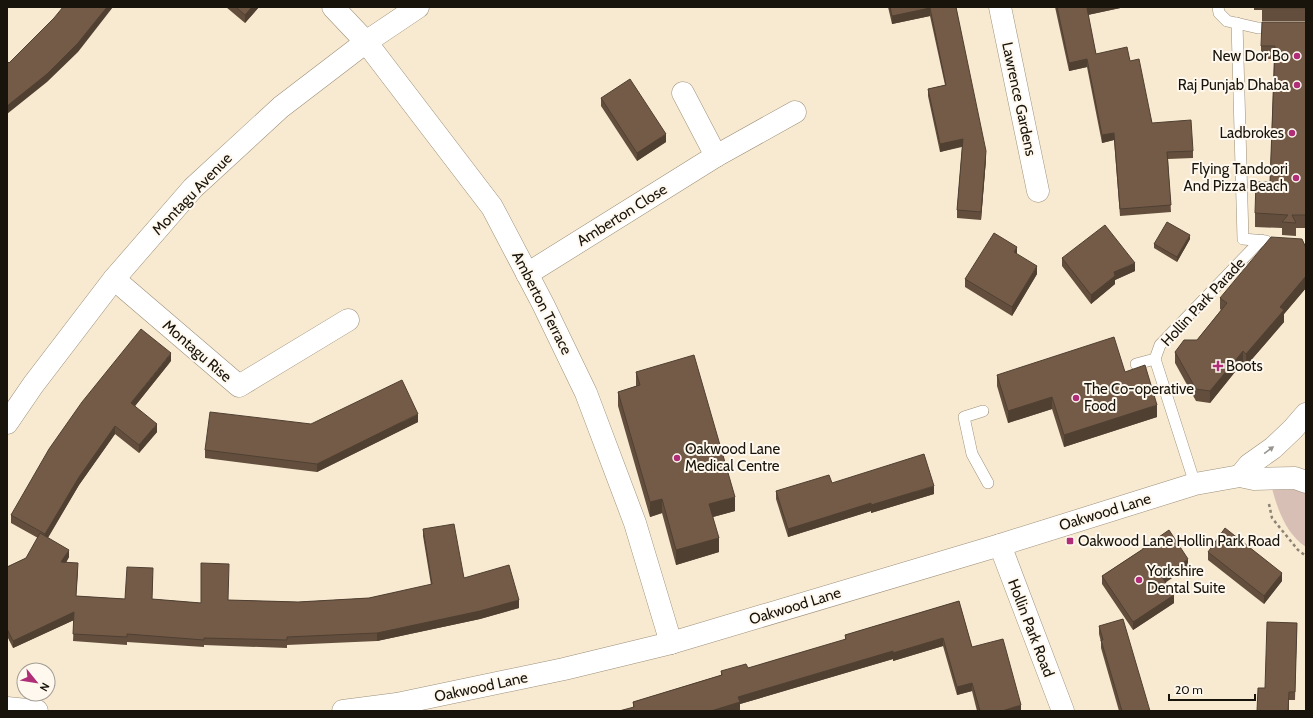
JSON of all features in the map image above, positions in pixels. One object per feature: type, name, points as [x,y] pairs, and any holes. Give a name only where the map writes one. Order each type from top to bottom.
[{"type":"street","name":"Amberton Terrace","points":[[333,7],[366,42],[492,207],[581,381],[594,410],[635,523],[671,642]]},
{"type":"street","name":"Montagu Avenue","points":[[7,423],[33,385],[114,279],[194,188],[281,107],[366,42],[418,7]]},
{"type":"street","name":"Lawrence Gardens","points":[[1000,7],[1038,191]]},
{"type":"street","points":[[683,93],[716,156]]},
{"type":"street","name":"Amberton Close","points":[[527,274],[716,156],[795,112]]},
{"type":"street","name":"Montagu Rise","points":[[114,279],[239,386],[348,320]]},
{"type":"street","points":[[1240,476],[1249,465],[1274,448],[1306,414]]},
{"type":"street","name":"Oakwood Lane","points":[[343,711],[398,704],[541,674],[671,642],[1000,545],[1195,484],[1240,476],[1254,479],[1295,478],[1306,482]]},
{"type":"street","name":"Hollin Park Road","points":[[1000,545],[1063,711]]},
{"type":"street","points":[[7,708],[37,711]]},
{"type":"lane","points":[[1218,7],[1219,13],[1227,21],[1258,28],[1306,28]]},
{"type":"lane","name":"Hollin Park Parade","points":[[1237,23],[1244,239],[1276,242]]},
{"type":"lane","name":"Hollin Park Parade","points":[[1195,484],[1155,359],[1160,345],[1261,240]]},
{"type":"lane","points":[[1136,364],[1155,359]]},
{"type":"lane","points":[[983,411],[964,417],[972,454],[988,484]]},
{"type":"path","points":[[1262,478],[1272,518],[1298,550],[1306,556]]},
{"type":"shaded area","points":[[1270,481],[1306,491],[1306,547],[1292,534],[1282,517]]},
{"type":"building","points":[[63,7],[107,7],[78,43],[47,74],[7,106],[7,61],[9,63]]},
{"type":"building","points":[[236,7],[252,7],[245,15]]},
{"type":"building","points":[[890,7],[956,7],[986,151],[981,212],[957,210],[963,139],[940,144],[928,89],[946,85],[930,8],[892,16]]},
{"type":"building","points":[[1057,7],[1089,7],[1087,8],[1096,54],[1127,47],[1130,61],[1139,59],[1152,123],[1191,120],[1193,151],[1167,152],[1171,205],[1120,209],[1114,133],[1102,135],[1087,59],[1069,63]]},
{"type":"building","points":[[1306,7],[1306,8],[1262,8]]},
{"type":"building","points":[[1262,22],[1306,22],[1306,215],[1292,215],[1296,223],[1282,222],[1288,215],[1255,213],[1256,182],[1270,182],[1275,46],[1261,46]]},
{"type":"building","points":[[630,79],[666,134],[637,153],[601,98]]},
{"type":"building","points":[[1167,222],[1190,235],[1177,257],[1154,244]]},
{"type":"building","points":[[1105,225],[1135,263],[1114,272],[1115,276],[1091,295],[1062,258]]},
{"type":"building","points":[[994,233],[1017,247],[1014,252],[1037,266],[1012,307],[965,279]]},
{"type":"building","points":[[1271,237],[1302,239],[1306,248],[1306,276],[1280,307],[1284,310],[1246,354],[1243,351],[1210,391],[1196,389],[1175,352],[1184,340],[1197,340],[1227,303],[1220,298]]},
{"type":"building","points":[[141,329],[171,353],[131,403],[157,424],[139,445],[115,426],[79,477],[45,534],[11,515],[49,449],[82,402]]},
{"type":"building","name":"The Co-operative Food","points":[[1114,337],[1125,372],[1145,365],[1157,405],[1064,435],[1052,397],[1008,411],[997,375]]},
{"type":"building","name":"Oakwood Lane Medical Centre","points":[[694,355],[735,497],[709,504],[719,538],[676,550],[662,499],[650,502],[618,392],[640,385],[636,372]]},
{"type":"building","points":[[402,380],[418,414],[317,464],[205,450],[210,412],[311,424]]},
{"type":"building","points":[[924,454],[934,486],[871,505],[871,503],[788,529],[776,491],[829,475],[832,483]]},
{"type":"building","points":[[454,524],[464,578],[509,565],[519,600],[480,611],[377,633],[287,637],[287,640],[204,638],[204,640],[127,634],[127,637],[73,634],[74,612],[13,641],[7,629],[7,567],[26,558],[40,533],[69,550],[61,562],[78,563],[76,596],[125,599],[127,567],[153,568],[152,599],[201,603],[201,563],[229,564],[228,600],[298,602],[369,598],[432,584],[423,529]]},
{"type":"building","points":[[1225,528],[1282,573],[1264,596],[1208,552]]},
{"type":"building","name":"Yorkshire Dental Suite","points":[[1169,530],[1188,559],[1162,577],[1174,595],[1133,622],[1102,576]]},
{"type":"building","points":[[959,601],[972,647],[1003,639],[1021,705],[1002,711],[980,711],[972,683],[957,687],[943,638],[893,653],[893,651],[738,697],[740,702],[711,711],[619,711],[634,707],[633,702],[722,675],[721,671],[746,664],[748,668],[846,639],[845,635]]},
{"type":"building","points":[[1123,619],[1150,711],[1122,711],[1101,640],[1103,640],[1099,626]]},
{"type":"building","points":[[1267,622],[1297,623],[1295,692],[1289,692],[1288,711],[1257,711],[1258,688],[1265,688]]},
{"type":"place","name":"New Dor Bo","points":[[1297,56]]},
{"type":"place","name":"Raj Punjab Dhaba","points":[[1297,85]]},
{"type":"place","name":"Ladbrokes","points":[[1292,133]]},
{"type":"place","name":"Flying Tandoori And Pizza Beach","points":[[1296,178]]},
{"type":"place","name":"Boots","points":[[1218,366]]},
{"type":"place","name":"The Co-operative Food","points":[[1076,398]]},
{"type":"place","name":"Oakwood Lane Medical Centre","points":[[677,458]]},
{"type":"place","name":"Oakwood Lane Hollin Park Road","points":[[1070,541]]},
{"type":"place","name":"Yorkshire Dental Suite","points":[[1139,580]]}]
